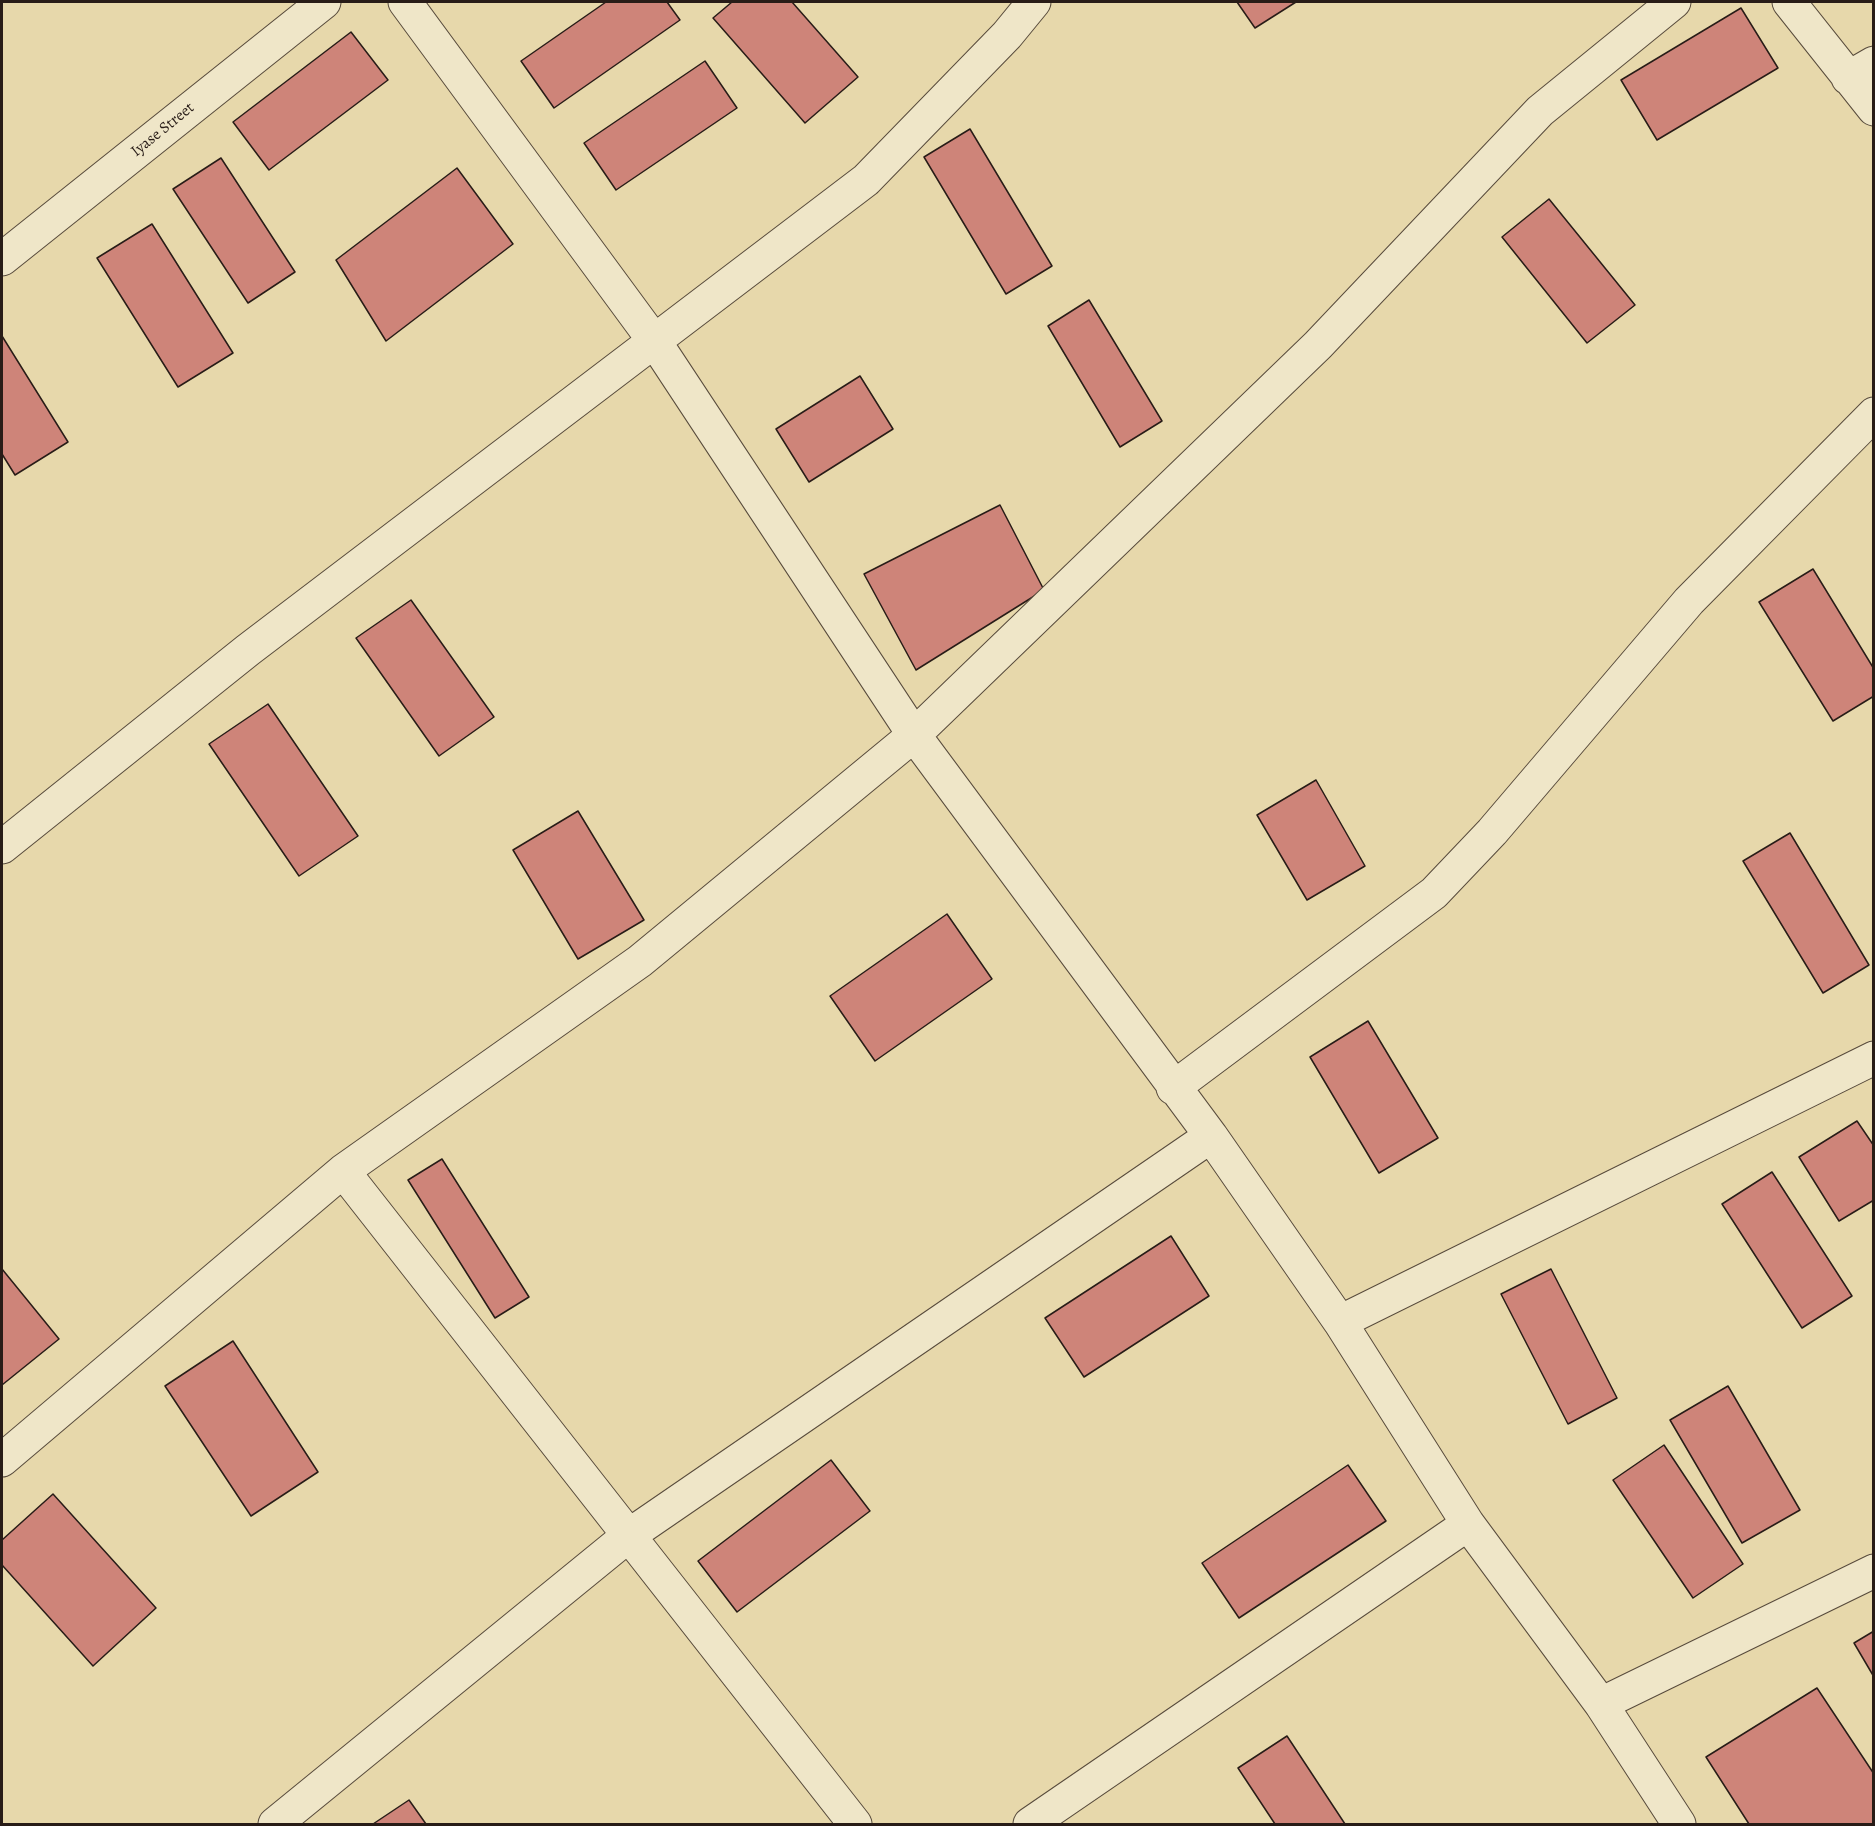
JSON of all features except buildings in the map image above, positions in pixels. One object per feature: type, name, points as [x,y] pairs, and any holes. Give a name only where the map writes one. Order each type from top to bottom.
[{"type":"street","name":"Iyase Street","points":[[2,259],[324,2]]},
{"type":"street","points":[[405,2],[655,342],[914,735],[1173,1088],[1211,1136],[1340,1322],[1468,1524],[1601,1704],[1679,1824]]},
{"type":"street","points":[[2,847],[248,650],[866,180],[1006,35],[1034,2]]},
{"type":"street","points":[[2,1460],[343,1171],[640,961],[914,735],[1318,345],[1540,111],[1674,2]]},
{"type":"street","points":[[1789,2],[1861,70],[1874,110]]},
{"type":"street","points":[[1173,1088],[1434,893],[1492,832],[1689,601],[1874,414]]},
{"type":"street","points":[[1340,1322],[1874,1058]]},
{"type":"street","points":[[275,1824],[628,1536],[1211,1136]]},
{"type":"street","points":[[343,1171],[855,1824]]},
{"type":"street","points":[[1030,1824],[1468,1524]]},
{"type":"street","points":[[1601,1704],[1874,1570]]}]
